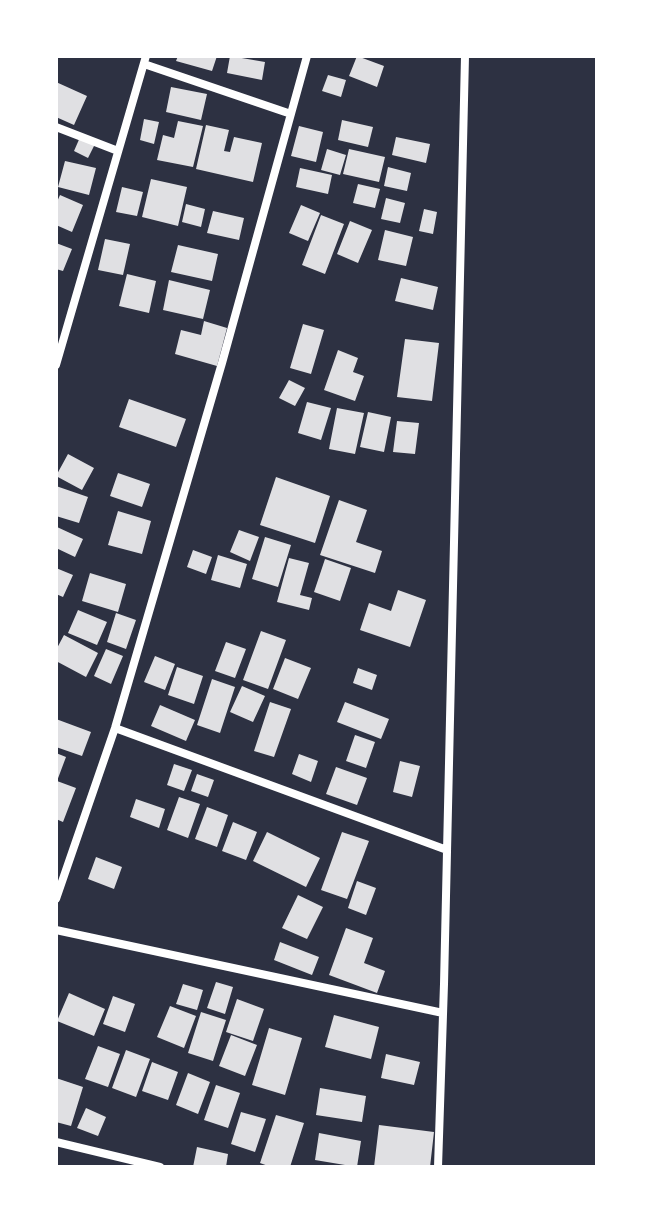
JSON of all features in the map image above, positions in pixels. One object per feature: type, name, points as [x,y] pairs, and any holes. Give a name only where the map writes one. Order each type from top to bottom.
[{"type":"street","points":[[56,899],[115,728],[222,363],[307,56]]},
{"type":"street","points":[[438,1167],[465,56]]},
{"type":"street","points":[[56,365],[145,60],[291,114]]},
{"type":"street","points":[[56,127],[118,151]]},
{"type":"street","points":[[115,728],[447,850]]},
{"type":"street","points":[[56,930],[443,1013]]},
{"type":"street","points":[[56,1142],[160,1167]]},
{"type":"building","points":[[178,56],[217,56],[212,71],[176,61]]},
{"type":"building","points":[[230,56],[265,62],[262,80],[227,73]]},
{"type":"building","points":[[357,56],[384,66],[377,87],[349,76]]},
{"type":"building","points":[[328,75],[346,80],[341,97],[322,91]]},
{"type":"building","points":[[56,82],[87,96],[74,125],[56,117]]},
{"type":"building","points":[[171,87],[207,94],[201,120],[166,112]]},
{"type":"building","points":[[144,119],[159,122],[154,144],[140,140]]},
{"type":"building","points":[[342,120],[373,127],[368,147],[338,140]]},
{"type":"building","points":[[178,121],[203,126],[193,167],[157,160],[163,135],[174,138]]},
{"type":"building","points":[[206,125],[229,130],[224,151],[230,152],[234,137],[262,143],[253,182],[196,169]]},
{"type":"building","points":[[299,126],[323,132],[316,162],[291,156]]},
{"type":"building","points":[[81,135],[96,142],[88,158],[74,151]]},
{"type":"building","points":[[396,137],[430,144],[426,163],[392,155]]},
{"type":"building","points":[[327,149],[346,155],[340,175],[321,170]]},
{"type":"building","points":[[349,149],[385,157],[379,182],[343,174]]},
{"type":"building","points":[[65,161],[96,168],[89,195],[58,187]]},
{"type":"building","points":[[388,167],[411,173],[407,191],[384,186]]},
{"type":"building","points":[[300,168],[332,175],[328,194],[296,187]]},
{"type":"building","points":[[151,179],[187,187],[178,226],[142,217]]},
{"type":"building","points":[[358,184],[380,189],[375,208],[353,203]]},
{"type":"building","points":[[122,187],[143,192],[137,216],[116,212]]},
{"type":"building","points":[[60,195],[83,205],[72,232],[56,225],[56,204]]},
{"type":"building","points":[[386,198],[405,203],[400,223],[381,219]]},
{"type":"building","points":[[186,204],[205,209],[201,227],[182,222]]},
{"type":"building","points":[[301,205],[320,213],[308,241],[289,233]]},
{"type":"building","points":[[424,209],[437,212],[433,234],[419,231]]},
{"type":"building","points":[[213,211],[244,218],[239,240],[207,233]]},
{"type":"building","points":[[321,215],[344,224],[325,274],[302,265]]},
{"type":"building","points":[[350,221],[372,230],[358,263],[337,254]]},
{"type":"building","points":[[385,230],[413,237],[406,266],[378,260]]},
{"type":"building","points":[[105,239],[130,244],[123,275],[98,270]]},
{"type":"building","points":[[56,243],[72,249],[63,271],[56,269]]},
{"type":"building","points":[[178,245],[218,254],[212,281],[171,272]]},
{"type":"building","points":[[127,274],[156,281],[149,313],[119,306]]},
{"type":"building","points":[[401,278],[438,287],[433,310],[395,301]]},
{"type":"building","points":[[169,280],[210,290],[203,319],[163,310]]},
{"type":"building","points":[[204,321],[227,328],[217,366],[175,354],[181,330],[201,335]]},
{"type":"building","points":[[303,324],[324,330],[311,374],[290,368]]},
{"type":"building","points":[[405,339],[439,343],[432,401],[397,397]]},
{"type":"building","points":[[338,350],[358,358],[353,372],[364,376],[355,401],[324,390]]},
{"type":"building","points":[[289,380],[305,388],[295,406],[279,398]]},
{"type":"building","points":[[129,399],[186,419],[176,447],[119,427]]},
{"type":"building","points":[[307,402],[331,408],[321,440],[298,433]]},
{"type":"building","points":[[337,408],[364,413],[355,454],[329,449]]},
{"type":"building","points":[[368,412],[391,417],[384,452],[360,447]]},
{"type":"building","points":[[397,421],[419,423],[415,454],[393,452]]},
{"type":"building","points":[[68,454],[94,468],[82,490],[56,476]]},
{"type":"building","points":[[118,473],[150,484],[142,507],[110,496]]},
{"type":"building","points":[[276,477],[330,496],[315,543],[260,525]]},
{"type":"building","points":[[56,486],[88,497],[79,523],[56,516]]},
{"type":"building","points":[[339,500],[367,510],[356,542],[382,551],[375,573],[320,555]]},
{"type":"building","points":[[118,511],[151,521],[142,554],[108,545]]},
{"type":"building","points":[[57,527],[83,539],[75,557],[56,548]]},
{"type":"building","points":[[239,530],[259,537],[250,561],[230,552]]},
{"type":"building","points":[[265,537],[291,545],[278,587],[252,579]]},
{"type":"building","points":[[193,550],[212,557],[206,574],[187,567]]},
{"type":"building","points":[[218,555],[247,564],[240,588],[211,580]]},
{"type":"building","points":[[289,558],[309,563],[300,595],[312,598],[309,610],[277,602]]},
{"type":"building","points":[[325,559],[351,568],[340,601],[314,592]]},
{"type":"building","points":[[56,568],[73,575],[63,597],[56,594]]},
{"type":"building","points":[[90,573],[126,584],[118,612],[82,601]]},
{"type":"building","points":[[398,590],[426,600],[410,647],[360,630],[369,603],[391,611]]},
{"type":"building","points":[[78,610],[107,622],[97,645],[68,633]]},
{"type":"building","points":[[116,613],[136,620],[126,649],[107,642]]},
{"type":"building","points":[[261,631],[286,640],[268,689],[243,680]]},
{"type":"building","points":[[64,635],[98,653],[86,677],[56,661],[56,650]]},
{"type":"building","points":[[226,642],[246,649],[235,678],[215,671]]},
{"type":"building","points":[[106,649],[123,656],[111,684],[94,676]]},
{"type":"building","points":[[155,656],[175,664],[165,690],[144,682]]},
{"type":"building","points":[[285,658],[311,668],[298,699],[273,689]]},
{"type":"building","points":[[177,667],[203,676],[194,704],[168,695]]},
{"type":"building","points":[[358,668],[377,675],[372,690],[353,683]]},
{"type":"building","points":[[212,679],[235,687],[220,733],[197,725]]},
{"type":"building","points":[[242,686],[265,696],[253,722],[230,712]]},
{"type":"building","points":[[270,702],[291,709],[274,757],[254,751]]},
{"type":"building","points":[[345,702],[389,719],[381,739],[337,722]]},
{"type":"building","points":[[160,705],[195,720],[186,741],[151,726]]},
{"type":"building","points":[[56,719],[91,732],[82,756],[56,747]]},
{"type":"building","points":[[355,735],[375,742],[366,768],[346,761]]},
{"type":"building","points":[[56,753],[66,757],[57,781],[76,788],[63,822],[56,819]]},
{"type":"building","points":[[299,754],[318,761],[311,782],[292,774]]},
{"type":"building","points":[[400,761],[420,766],[412,797],[393,792]]},
{"type":"building","points":[[174,764],[192,770],[184,791],[167,785]]},
{"type":"building","points":[[336,767],[367,778],[357,805],[326,794]]},
{"type":"building","points":[[197,774],[214,780],[208,797],[191,791]]},
{"type":"building","points":[[179,797],[200,804],[188,838],[167,830]]},
{"type":"building","points":[[136,799],[165,809],[159,828],[130,817]]},
{"type":"building","points":[[207,807],[228,815],[217,847],[195,839]]},
{"type":"building","points":[[233,822],[257,832],[246,860],[222,851]]},
{"type":"building","points":[[267,832],[320,858],[306,887],[253,861]]},
{"type":"building","points":[[342,832],[369,841],[347,899],[321,890]]},
{"type":"building","points":[[96,857],[122,867],[114,889],[88,879]]},
{"type":"building","points":[[357,881],[376,888],[366,915],[348,908]]},
{"type":"building","points":[[298,895],[323,907],[307,939],[282,928]]},
{"type":"building","points":[[346,928],[373,938],[364,963],[385,971],[377,993],[329,975]]},
{"type":"building","points":[[280,942],[319,957],[312,975],[274,960]]},
{"type":"building","points":[[216,982],[233,987],[225,1014],[207,1008]]},
{"type":"building","points":[[183,984],[203,990],[197,1010],[176,1004]]},
{"type":"building","points":[[69,993],[105,1009],[94,1036],[57,1021]]},
{"type":"building","points":[[113,996],[135,1004],[125,1032],[103,1024]]},
{"type":"building","points":[[237,999],[264,1009],[253,1041],[226,1032]]},
{"type":"building","points":[[170,1006],[196,1016],[184,1048],[157,1037]]},
{"type":"building","points":[[201,1012],[226,1020],[213,1061],[188,1053]]},
{"type":"building","points":[[334,1015],[379,1027],[371,1059],[325,1047]]},
{"type":"building","points":[[269,1028],[302,1038],[285,1095],[252,1085]]},
{"type":"building","points":[[231,1035],[257,1045],[245,1076],[219,1066]]},
{"type":"building","points":[[98,1046],[120,1054],[108,1087],[85,1079]]},
{"type":"building","points":[[126,1050],[150,1059],[136,1097],[112,1088]]},
{"type":"building","points":[[386,1054],[420,1062],[414,1085],[381,1078]]},
{"type":"building","points":[[152,1062],[178,1072],[168,1100],[142,1091]]},
{"type":"building","points":[[188,1073],[210,1082],[198,1114],[176,1105]]},
{"type":"building","points":[[56,1078],[83,1087],[71,1126],[56,1122]]},
{"type":"building","points":[[216,1085],[240,1093],[228,1128],[204,1120]]},
{"type":"building","points":[[320,1088],[366,1096],[362,1122],[316,1115]]},
{"type":"building","points":[[86,1108],[106,1117],[98,1136],[77,1128]]},
{"type":"building","points":[[241,1112],[266,1119],[255,1152],[231,1144]]},
{"type":"building","points":[[276,1115],[304,1123],[290,1167],[271,1167],[260,1163]]},
{"type":"building","points":[[379,1125],[434,1132],[430,1167],[374,1167]]},
{"type":"building","points":[[319,1133],[361,1141],[357,1167],[315,1160]]},
{"type":"building","points":[[197,1147],[228,1154],[226,1167],[193,1167]]}]
